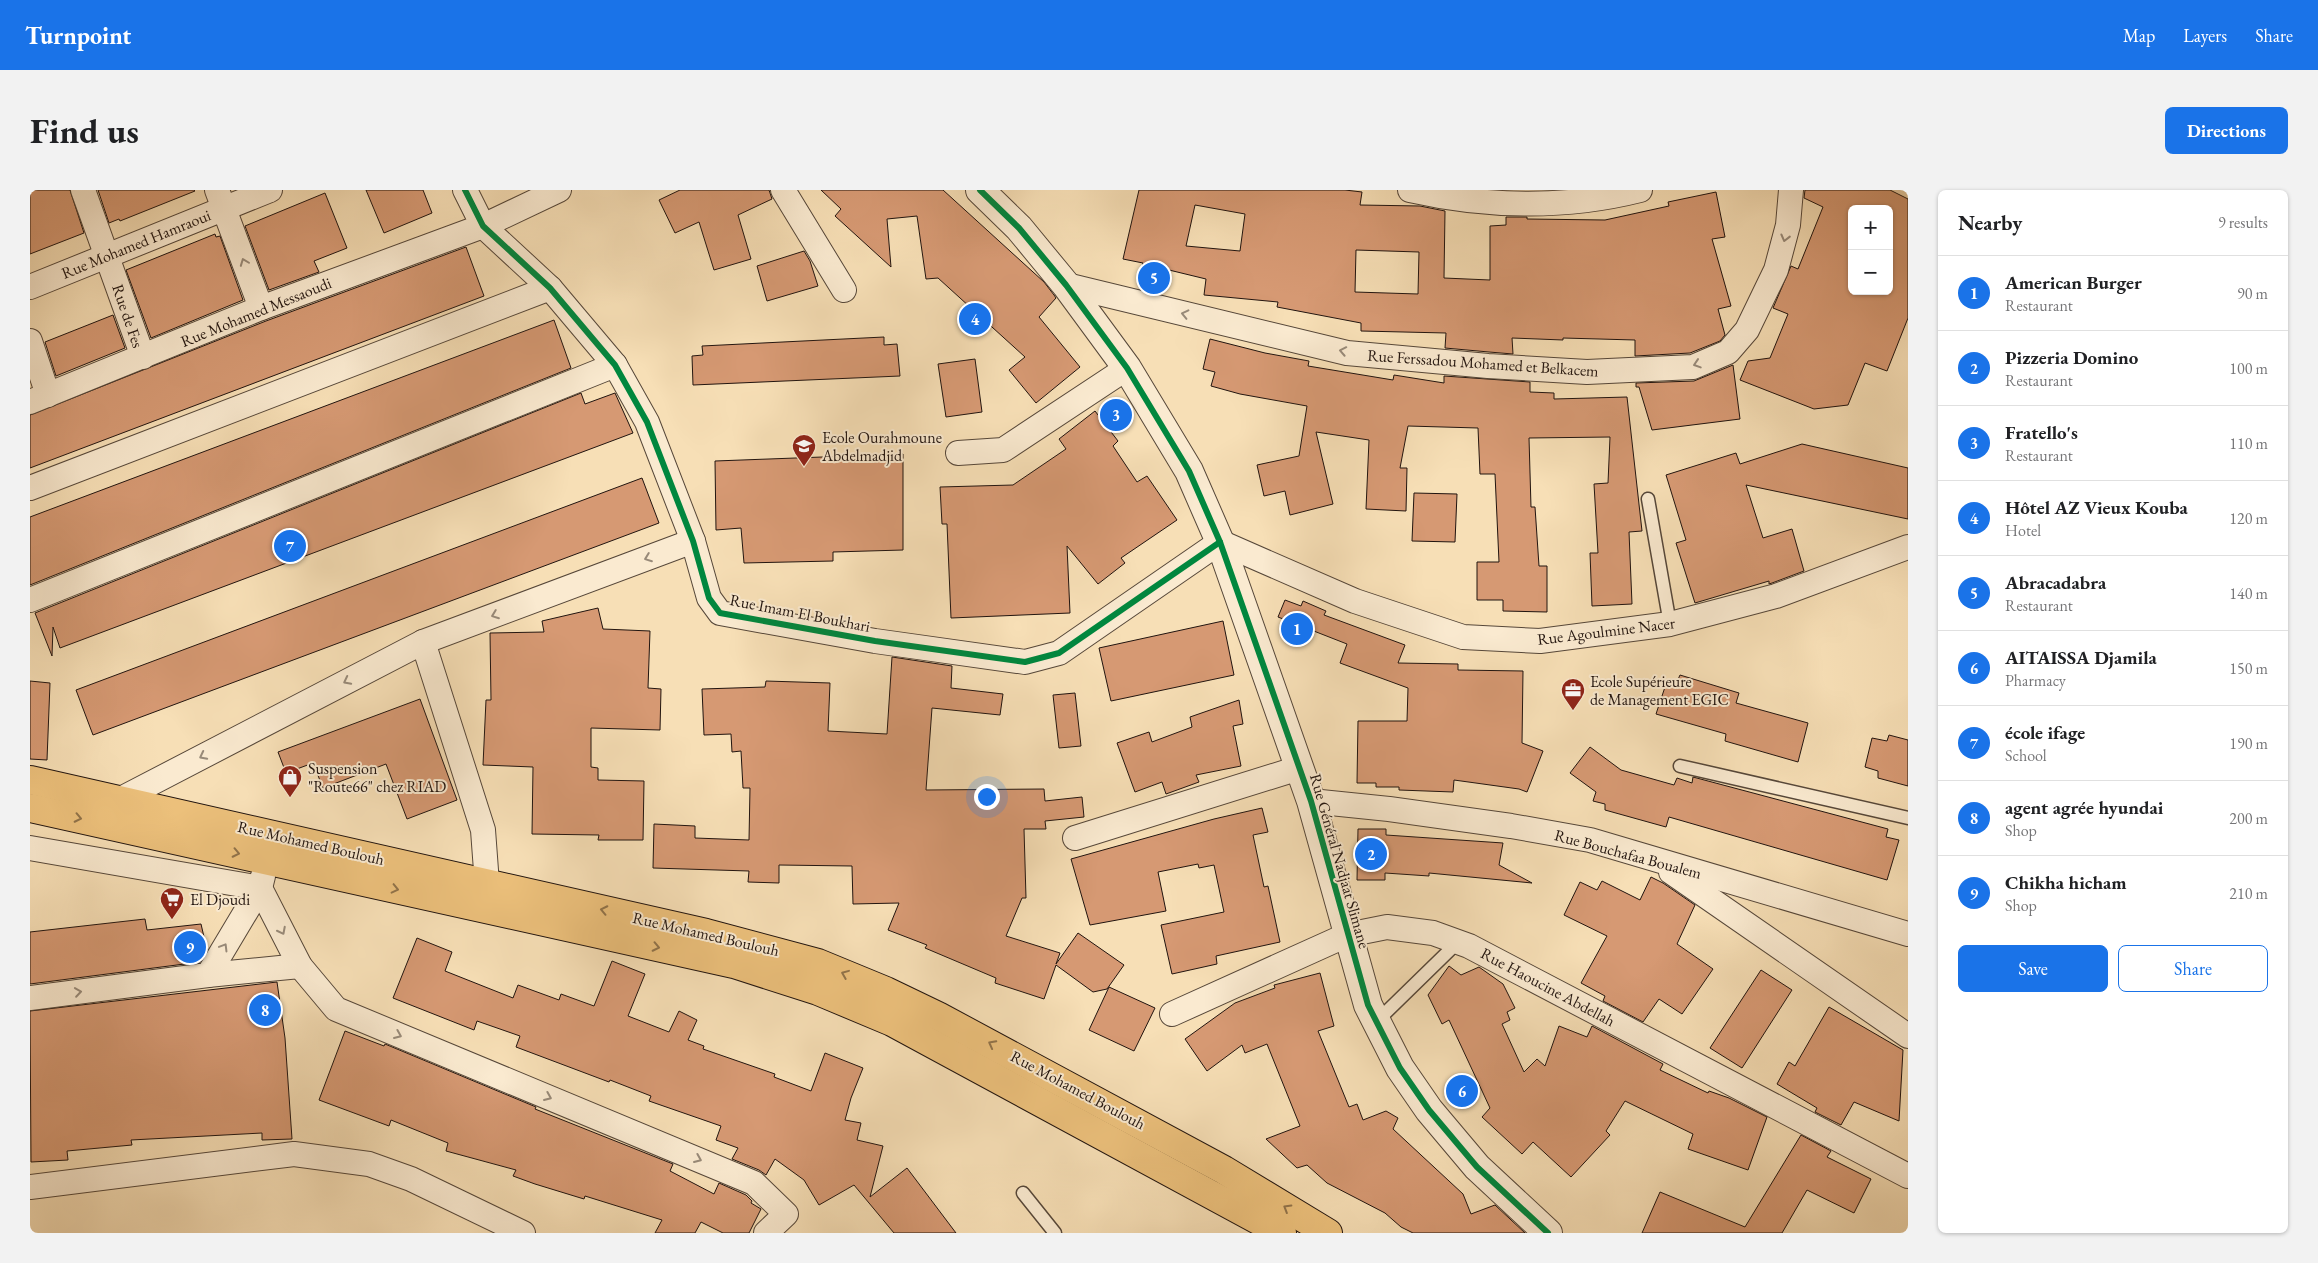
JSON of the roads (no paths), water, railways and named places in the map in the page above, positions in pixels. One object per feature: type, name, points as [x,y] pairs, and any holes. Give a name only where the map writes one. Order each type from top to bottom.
[{"type":"main road","name":"Rue Mohamed Boulouh","points":[[30,780],[272,834],[780,952],[818,963],[886,991],[938,1016],[1206,1160],[1328,1233]]},
{"type":"main road","points":[[30,808],[734,964],[818,991],[892,1022],[1282,1233]]},
{"type":"street","name":"Rue de Fes","points":[[83,190],[143,357]]},
{"type":"street","name":"Rue Mohamed Hamraoui","points":[[30,287],[107,256],[220,199],[270,190]]},
{"type":"street","name":"Rue Imam El Boukhari","points":[[465,190],[483,226],[550,288],[615,365],[647,422],[693,541],[709,598],[720,612],[875,641],[1025,662],[1059,653],[1220,542]]},
{"type":"street","name":"Rue Mohamed Messaoudi","points":[[39,399],[261,308],[483,226],[559,190]]},
{"type":"street","points":[[783,190],[844,290]]},
{"type":"street","name":"Rue Général Nadjaat Slimane","points":[[980,190],[1019,228],[1066,286],[1127,368],[1189,471],[1220,542],[1311,801],[1368,1005],[1400,1068],[1429,1110],[1476,1167],[1548,1233]]},
{"type":"street","points":[[1410,190],[1448,198],[1536,204],[1614,197],[1640,190]]},
{"type":"street","name":"Rue Ferssadou Mohamed et Belkacem","points":[[1066,286],[1348,353],[1488,366],[1587,372],[1693,367],[1728,352],[1747,330],[1776,270],[1788,225],[1791,190]]},
{"type":"street","points":[[220,199],[261,308]]},
{"type":"street","points":[[30,488],[550,288]]},
{"type":"street","points":[[30,341],[39,399]]},
{"type":"street","points":[[30,600],[615,365]]},
{"type":"street","points":[[958,453],[1003,450],[1127,368]]},
{"type":"street","points":[[119,800],[423,642],[693,541]]},
{"type":"street","name":"Rue Agoulmine Nacer","points":[[1220,542],[1355,601],[1463,637],[1540,641],[1670,624],[1776,596],[1908,547]]},
{"type":"street","points":[[423,642],[483,830],[487,884]]},
{"type":"street","points":[[1075,838],[1298,768]]},
{"type":"street","name":"Rue Bouchafaa Boualem","points":[[1311,801],[1389,808],[1512,826],[1590,840],[1908,934]]},
{"type":"street","points":[[208,975],[260,888],[272,834]]},
{"type":"street","points":[[30,848],[260,888]]},
{"type":"street","points":[[1653,859],[1908,1036]]},
{"type":"street","points":[[260,888],[300,966],[336,1009],[754,1183],[786,1214],[766,1233]]},
{"type":"street","name":"Rue Haoucine Abdellah","points":[[1172,1014],[1347,935],[1387,927],[1433,933],[1469,946],[1908,1176]]},
{"type":"street","points":[[30,998],[208,975],[300,966]]},
{"type":"street","points":[[30,1187],[294,1154],[370,1164],[411,1178],[523,1233]]},
{"type":"lane","points":[[1648,499],[1670,624]]},
{"type":"lane","points":[[1680,766],[1908,818]]},
{"type":"lane","points":[[1376,1022],[1458,942]]},
{"type":"lane","points":[[1023,1193],[1055,1233]]},
{"type":"place","name":"Abracadabra","points":[[1154,278]]},
{"type":"place","name":"Hôtel AZ Vieux Kouba","points":[[975,319]]},
{"type":"place","name":"Fratello's","points":[[1116,415]]},
{"type":"place","name":"Ecole Ourahmoune Abdelmadjid","points":[[804,467]]},
{"type":"place","name":"école ifage","points":[[290,546]]},
{"type":"place","name":"American Burger","points":[[1297,629]]},
{"type":"place","name":"Ecole Supérieure de Management EGIC","points":[[1573,711]]},
{"type":"place","name":"Suspension \"Route66\" chez RIAD","points":[[290,798]]},
{"type":"place","name":"Pizzeria Domino","points":[[1371,854]]},
{"type":"place","name":"El Djoudi","points":[[172,920]]},
{"type":"place","name":"Chikha hicham","points":[[190,947]]},
{"type":"place","name":"agent agrée hyundai","points":[[265,1010]]},
{"type":"place","name":"AITAISSA Djamila","points":[[1462,1091]]}]
